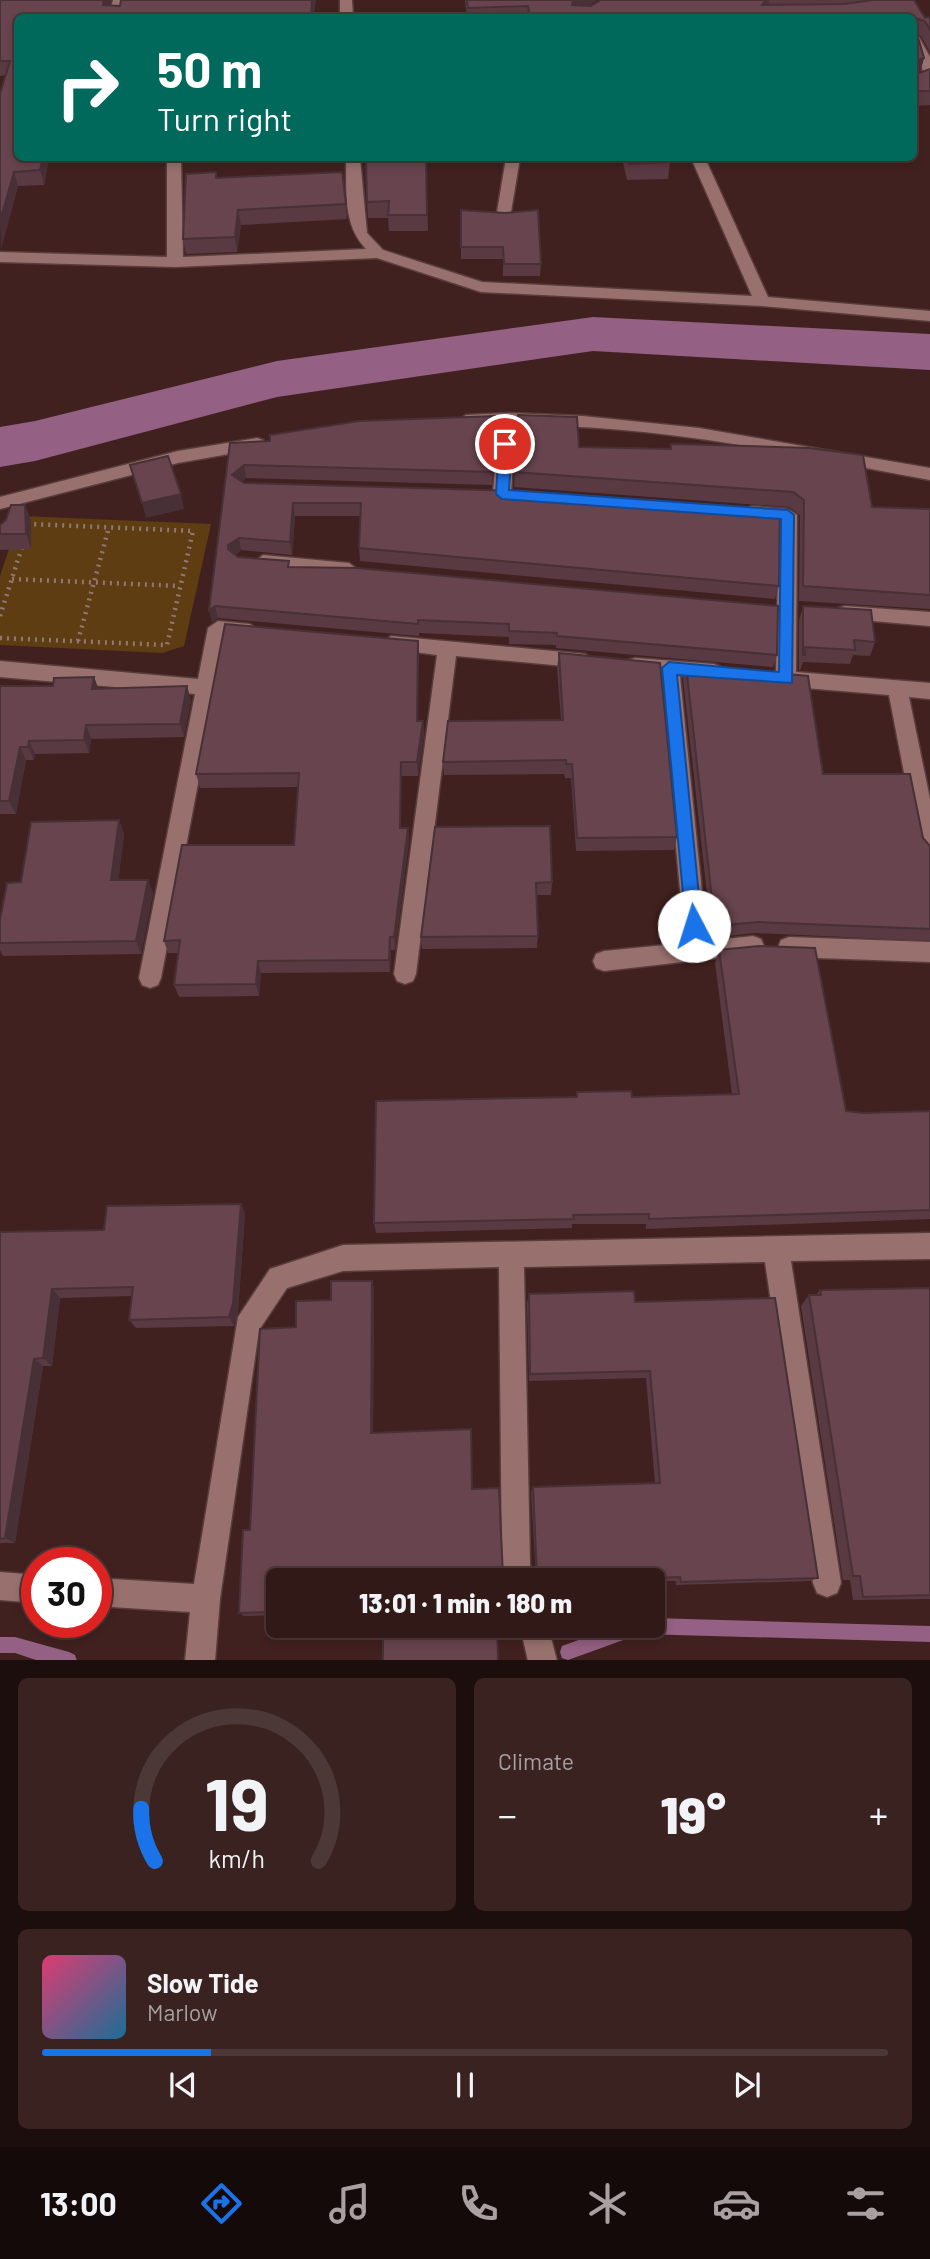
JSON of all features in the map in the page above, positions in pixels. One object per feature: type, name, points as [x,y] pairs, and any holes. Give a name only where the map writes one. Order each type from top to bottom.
[{"type":"street","points":[[917,45],[930,69],[930,76],[917,80]]},
{"type":"street","points":[[174,161],[175,262]]},
{"type":"street","points":[[353,161],[356,218],[360,234],[378,253]]},
{"type":"street","points":[[503,218],[512,161]]},
{"type":"street","points":[[699,161],[762,301]]},
{"type":"street","points":[[0,257],[175,262],[378,253],[481,287],[762,301],[930,316]]},
{"type":"street","points":[[454,422],[507,419],[618,424],[747,441],[930,474]]},
{"type":"street","points":[[503,494],[507,419]]},
{"type":"street","points":[[4,524],[6,502],[178,457],[270,442]]},
{"type":"street","points":[[734,511],[788,515],[786,678]]},
{"type":"street","points":[[242,560],[364,571]]},
{"type":"street","points":[[827,612],[930,619]]},
{"type":"street","points":[[150,978],[218,628],[272,633]]},
{"type":"street","points":[[366,641],[734,674]]},
{"type":"street","points":[[405,974],[447,648]]},
{"type":"street","points":[[669,668],[696,952]]},
{"type":"street","points":[[0,669],[206,687]]},
{"type":"street","points":[[760,676],[930,691]]},
{"type":"street","points":[[897,688],[930,850]]},
{"type":"street","points":[[604,961],[754,946],[930,952]]},
{"type":"street","points":[[200,1660],[206,1599],[247,1326],[279,1278],[343,1258],[930,1246]]},
{"type":"street","points":[[776,1249],[827,1583]]},
{"type":"street","points":[[512,1254],[517,1568]]},
{"type":"street","points":[[0,1587],[21,1588]]},
{"type":"street","points":[[112,1593],[206,1599]]},
{"type":"street","points":[[537,1638],[543,1660]]},
{"type":"path","points":[[0,616],[30,524],[194,531],[167,645],[0,638]]},
{"type":"path","points":[[78,641],[110,527]]},
{"type":"path","points":[[12,579],[180,586]]},
{"type":"shaded area","points":[[20,516],[211,524],[184,646],[162,653],[0,645],[0,576]]},
{"type":"building","points":[[0,0],[104,0],[103,5],[120,6],[121,0],[312,0],[311,14],[14,14],[14,161],[42,161],[40,170],[14,172],[0,221],[0,94],[10,61],[0,61]]},
{"type":"building","points":[[467,0],[575,0],[572,5],[591,6],[601,0],[766,0],[762,5],[914,0],[925,18],[930,17],[930,30],[925,21],[918,19],[917,22],[917,14],[529,14],[528,6],[468,8]]},
{"type":"building","points":[[917,34],[924,58],[917,61]]},
{"type":"building","points":[[930,69],[930,91],[917,91],[917,72]]},
{"type":"building","points":[[366,161],[426,161],[427,215],[388,215],[389,201],[367,202]]},
{"type":"building","points":[[628,161],[670,162],[629,164]]},
{"type":"building","points":[[216,172],[216,178],[342,172],[346,204],[238,210],[235,237],[183,239],[186,174]]},
{"type":"building","points":[[461,210],[505,213],[538,210],[541,264],[504,264],[503,247],[461,247]]},
{"type":"building","points":[[518,415],[577,417],[579,447],[671,449],[671,444],[712,445],[809,448],[863,455],[872,507],[930,509],[930,595],[803,586],[804,500],[793,492],[514,472]]},
{"type":"building","points":[[495,416],[492,472],[244,465],[232,475],[244,483],[518,491],[780,510],[779,586],[359,548],[361,503],[293,503],[290,542],[239,538],[228,545],[228,549],[238,557],[289,561],[288,567],[357,568],[778,606],[777,655],[557,636],[557,633],[509,631],[509,624],[418,620],[418,624],[215,606],[209,610],[230,443],[270,441],[270,435],[359,421]]},
{"type":"building","points":[[168,456],[181,494],[142,503],[130,465]]},
{"type":"building","points":[[11,505],[25,505],[26,534],[0,534],[0,525],[6,520]]},
{"type":"building","points":[[803,606],[871,610],[875,642],[854,640],[855,650],[804,647],[803,655]]},
{"type":"building","points":[[225,624],[418,641],[417,721],[423,721],[417,762],[401,762],[400,828],[408,828],[394,937],[390,937],[389,960],[258,961],[256,984],[174,985],[180,940],[164,941],[182,845],[294,845],[299,773],[196,774]]},
{"type":"building","points":[[559,653],[660,663],[677,837],[577,838],[572,764],[566,764],[566,760],[443,762],[448,721],[563,720]]},
{"type":"building","points":[[686,665],[808,676],[823,774],[910,774],[923,838],[930,846],[930,929],[758,922],[715,926]]},
{"type":"building","points":[[94,677],[92,689],[187,686],[180,724],[86,725],[84,740],[29,741],[28,747],[20,747],[9,801],[0,801],[0,686],[53,686],[54,678]]},
{"type":"building","points":[[119,820],[111,880],[148,880],[136,941],[0,943],[0,920],[7,883],[21,882],[31,822]]},
{"type":"building","points":[[550,826],[552,882],[536,883],[538,936],[421,937],[435,827]]},
{"type":"building","points":[[759,946],[815,948],[846,1111],[930,1111],[930,1210],[649,1219],[649,1214],[573,1215],[574,1219],[374,1223],[376,1101],[577,1097],[577,1092],[631,1091],[632,1097],[739,1094],[719,950]]},
{"type":"building","points":[[241,1204],[233,1303],[229,1317],[129,1320],[133,1287],[52,1289],[43,1358],[34,1359],[5,1538],[0,1539],[0,1232],[104,1230],[107,1206]]},
{"type":"building","points":[[331,1281],[372,1281],[371,1433],[471,1429],[472,1489],[499,1488],[503,1568],[266,1568],[266,1612],[239,1613],[243,1530],[250,1530],[260,1329],[296,1327],[296,1301],[331,1300]]},
{"type":"building","points":[[930,1288],[930,1595],[863,1597],[860,1576],[853,1576],[809,1295],[821,1295],[820,1290]]},
{"type":"building","points":[[634,1291],[635,1302],[775,1298],[818,1578],[681,1582],[680,1577],[665,1577],[665,1568],[537,1568],[533,1487],[660,1483],[650,1371],[530,1374],[529,1294]]},
{"type":"building","points":[[383,1638],[497,1638],[498,1660],[383,1660]]},
{"type":"waterway","points":[[0,447],[35,441],[277,379],[593,334],[930,352]]},
{"type":"waterway","points":[[568,1652],[640,1626],[930,1634]]},
{"type":"waterway","points":[[0,1645],[15,1645],[66,1660]]},
{"type":"route","points":[[505,444],[502,494],[788,515],[786,678],[669,668],[694,926]]}]
